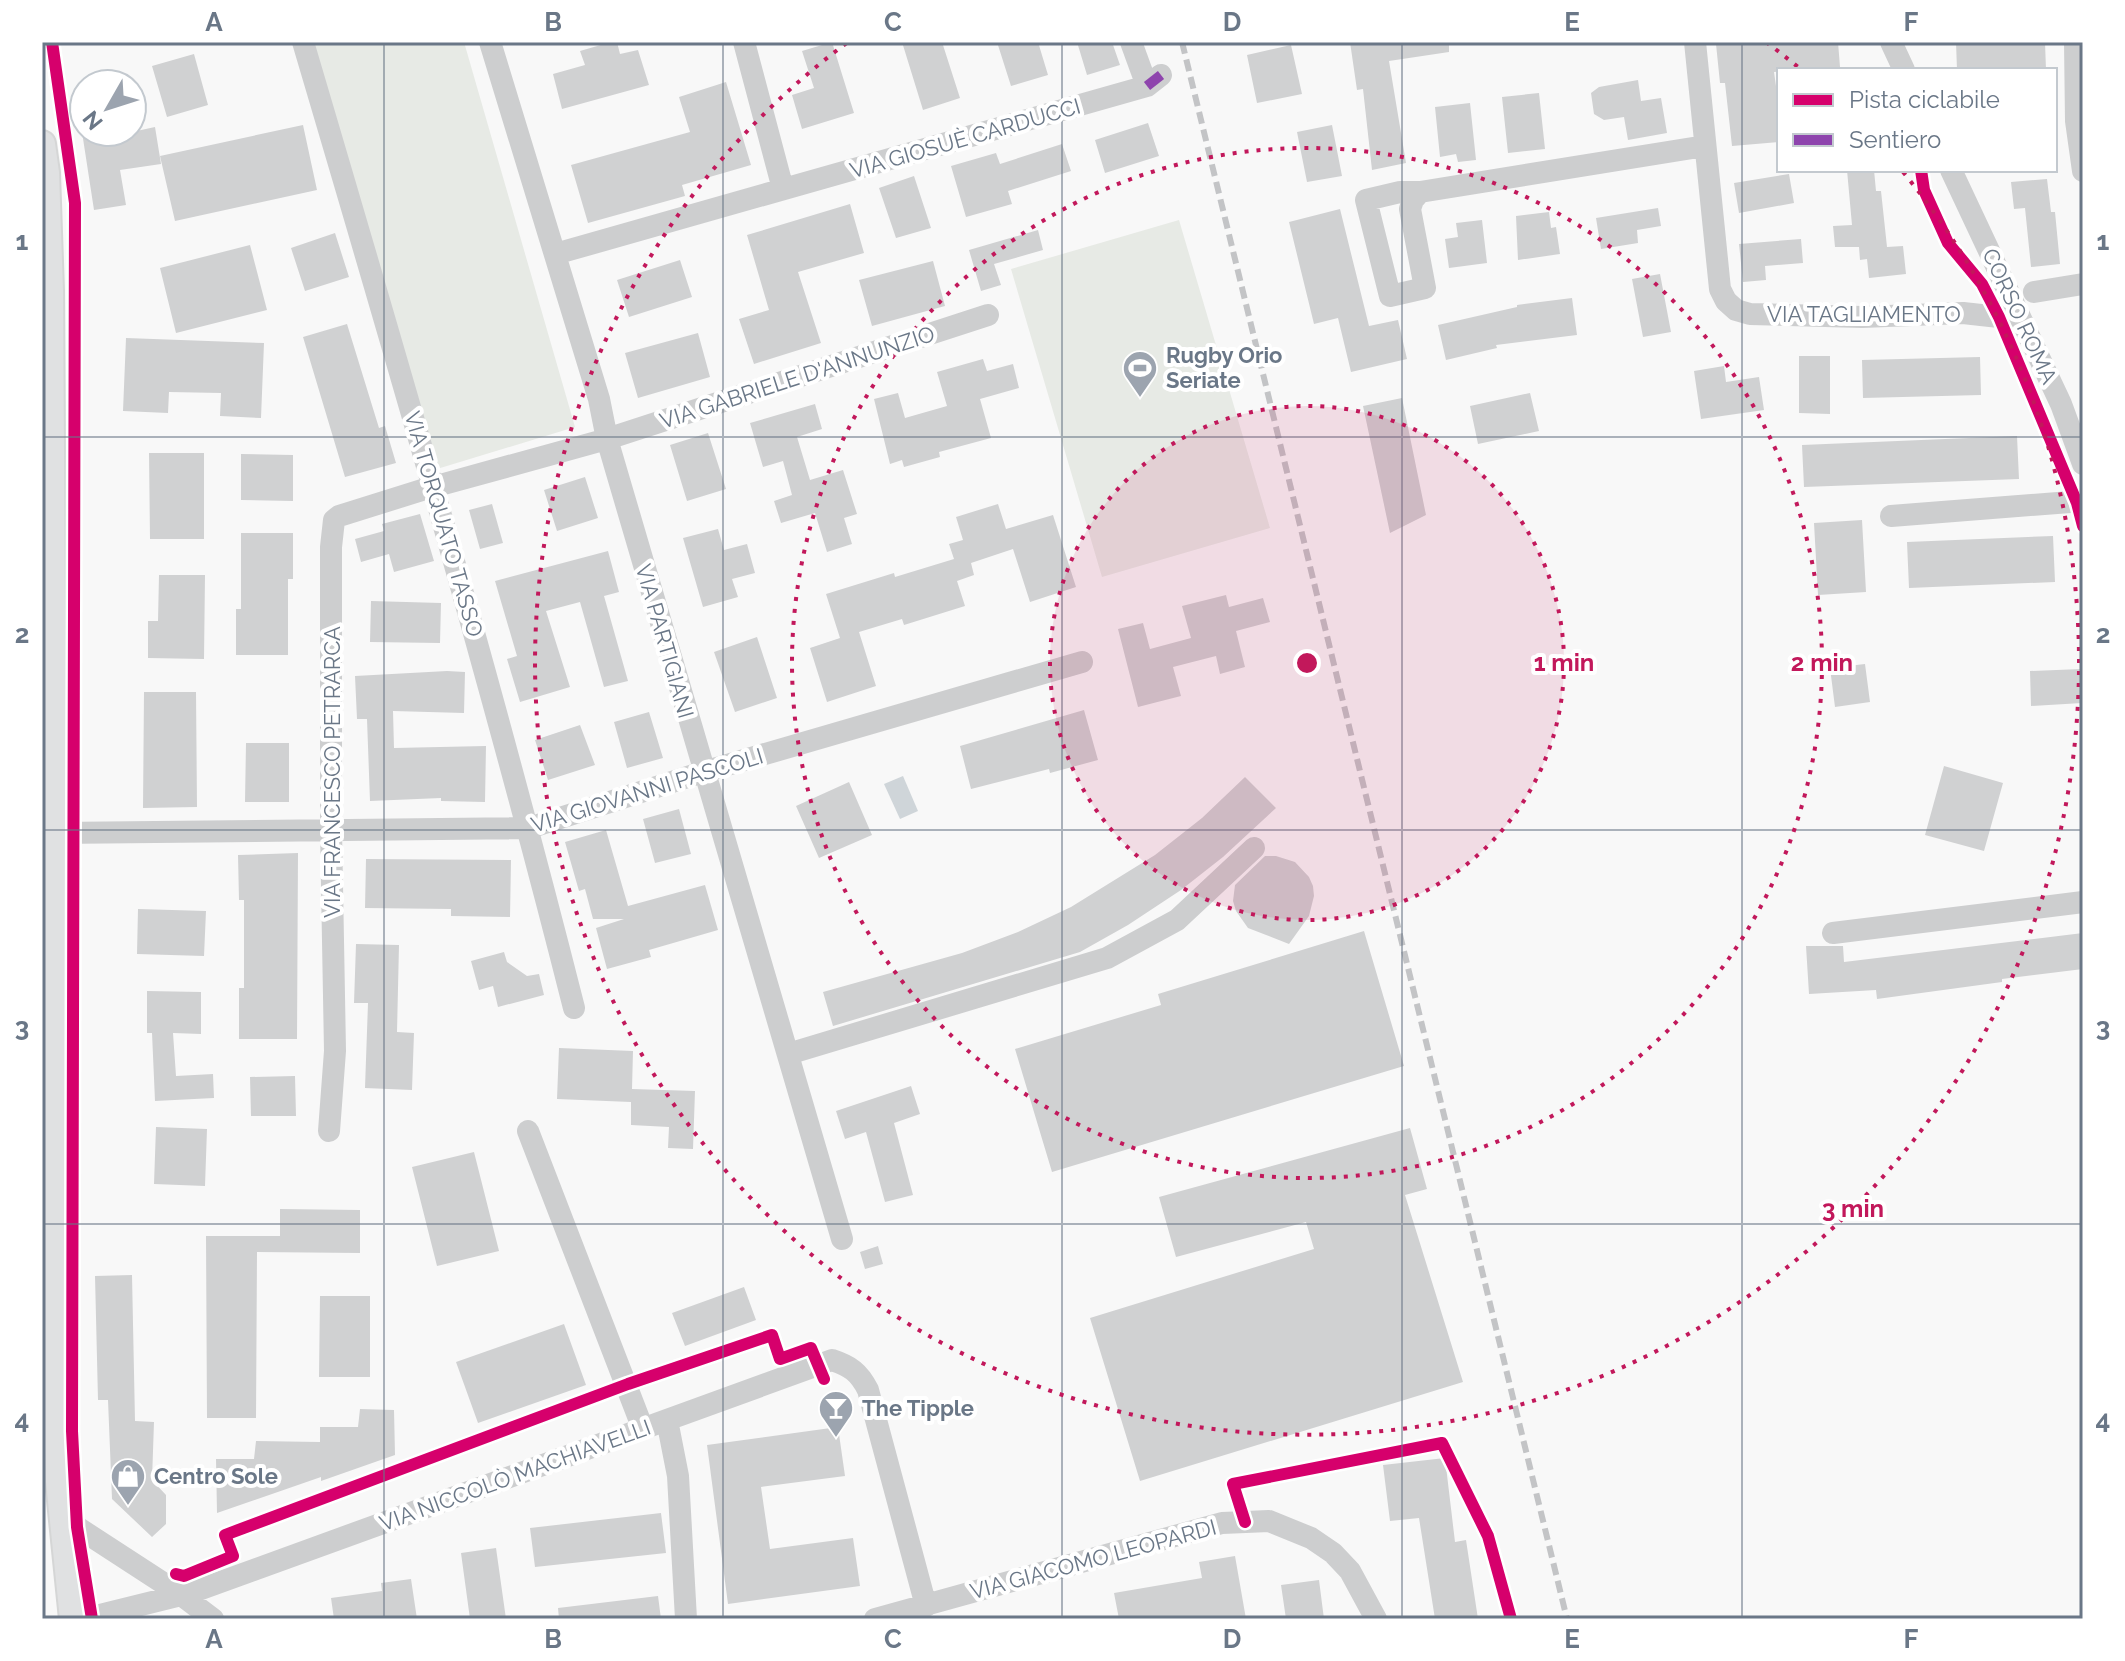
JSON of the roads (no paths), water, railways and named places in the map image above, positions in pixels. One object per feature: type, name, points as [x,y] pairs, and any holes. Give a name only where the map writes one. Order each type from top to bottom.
[{"type":"main road","points":[[42,144],[46,173],[48,780],[55,833],[49,1127],[51,1477],[62,1520],[73,1619]]},
{"type":"street","name":"VIA TORQUATO TASSO","points":[[303,42],[435,487],[529,828],[574,1008]]},
{"type":"street","name":"VIA PARTIGIANI","points":[[490,42],[599,399],[607,439],[703,772],[842,1239]]},
{"type":"street","points":[[744,42],[783,189]]},
{"type":"street","name":"VIA GIOSUÈ CARDUCCI","points":[[555,254],[1154,80],[1131,42]]},
{"type":"street","name":"VIA TAGLIAMENTO","points":[[1695,42],[1720,289],[1726,301],[1736,310],[1750,314],[1862,317],[1963,313],[1999,317],[2018,313]]},
{"type":"street","points":[[1891,42],[1903,68]]},
{"type":"street","points":[[2075,42],[2083,171]]},
{"type":"street","points":[[1420,192],[1410,209],[1425,288],[1390,296],[1366,200],[1400,192],[1420,192],[1705,146]]},
{"type":"street","name":"CORSO ROMA","points":[[1952,172],[2063,409],[2083,464]]},
{"type":"street","points":[[2034,292],[2083,284]]},
{"type":"street","name":"VIA GABRIELE D'ANNUNZIO","points":[[435,487],[607,439],[988,315]]},
{"type":"street","name":"VIA FRANCESCO PETRARCA","points":[[329,1131],[335,1051],[331,830],[332,526],[339,516],[435,487]]},
{"type":"street","points":[[1891,516],[2083,501]]},
{"type":"street","name":"VIA GIOVANNI PASCOLI","points":[[55,833],[529,828],[703,772],[1082,662]]},
{"type":"street","points":[[788,1054],[1107,958],[1177,920],[1254,848]]},
{"type":"street","points":[[1833,933],[2083,902]]},
{"type":"street","points":[[528,1131],[643,1429]]},
{"type":"street","name":"VIA NICCOLÒ MACHIAVELLI","points":[[73,1619],[193,1592],[832,1360],[850,1366],[861,1376],[868,1390],[926,1606]]},
{"type":"street","points":[[667,1420],[678,1476],[686,1619]]},
{"type":"street","points":[[62,1520],[180,1594],[213,1619]]},
{"type":"street","name":"VIA GIACOMO LEOPARDI","points":[[875,1619],[1222,1523],[1269,1521],[1294,1529],[1333,1553],[1350,1571],[1376,1619]]},
{"type":"railway","points":[[1182,42],[1567,1619]]},
{"type":"place","name":"Rugby Orio Seriate","points":[[1140,399]]},
{"type":"place","name":"The Tipple","points":[[836,1439]]},
{"type":"place","name":"Centro Sole","points":[[128,1507]]}]
